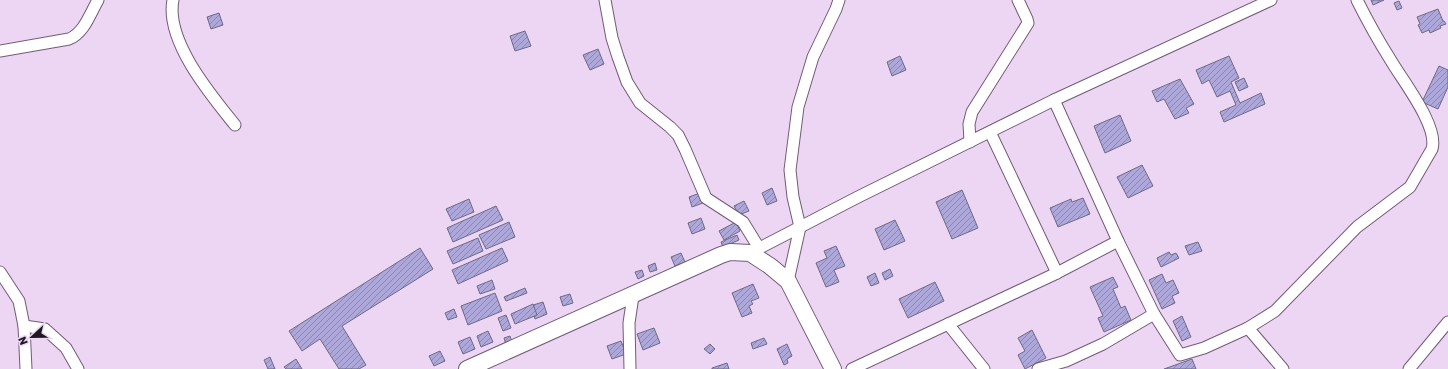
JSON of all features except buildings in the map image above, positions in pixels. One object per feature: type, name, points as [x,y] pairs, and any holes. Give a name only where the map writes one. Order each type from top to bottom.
[{"type":"main road","points":[[467,369],[633,296],[721,255],[730,252],[755,251],[788,281],[833,369]]},
{"type":"street","points":[[0,50],[74,37],[80,32],[98,0]]},
{"type":"street","points":[[173,0],[172,8],[176,35],[186,56],[207,89],[235,125]]},
{"type":"street","points":[[605,0],[612,38],[627,82],[640,103],[678,135],[706,198],[743,222],[755,251],[1054,100],[1271,0]]},
{"type":"street","points":[[788,281],[800,227],[793,197],[790,170],[798,107],[813,57],[839,0]]},
{"type":"street","points":[[970,142],[969,124],[972,112],[1028,23],[1018,0]]},
{"type":"street","points":[[1054,100],[1118,241],[1154,314],[1180,355],[1204,348],[1248,328],[1275,311],[1358,227],[1410,187],[1432,149],[1434,144],[1433,136],[1428,121],[1415,98],[1390,61],[1357,0]]},
{"type":"street","points":[[990,132],[1057,273]]},
{"type":"street","points":[[852,369],[1057,273],[1118,241]]},
{"type":"street","points":[[0,272],[19,301],[24,326],[26,369]]},
{"type":"street","points":[[630,369],[629,323],[633,296]]},
{"type":"street","points":[[1038,369],[1066,361],[1103,344],[1154,314]]},
{"type":"street","points":[[1409,369],[1448,322]]},
{"type":"street","points":[[948,324],[984,369]]},
{"type":"street","points":[[24,326],[45,329],[66,348],[78,369]]},
{"type":"street","points":[[1248,328],[1283,369]]}]
